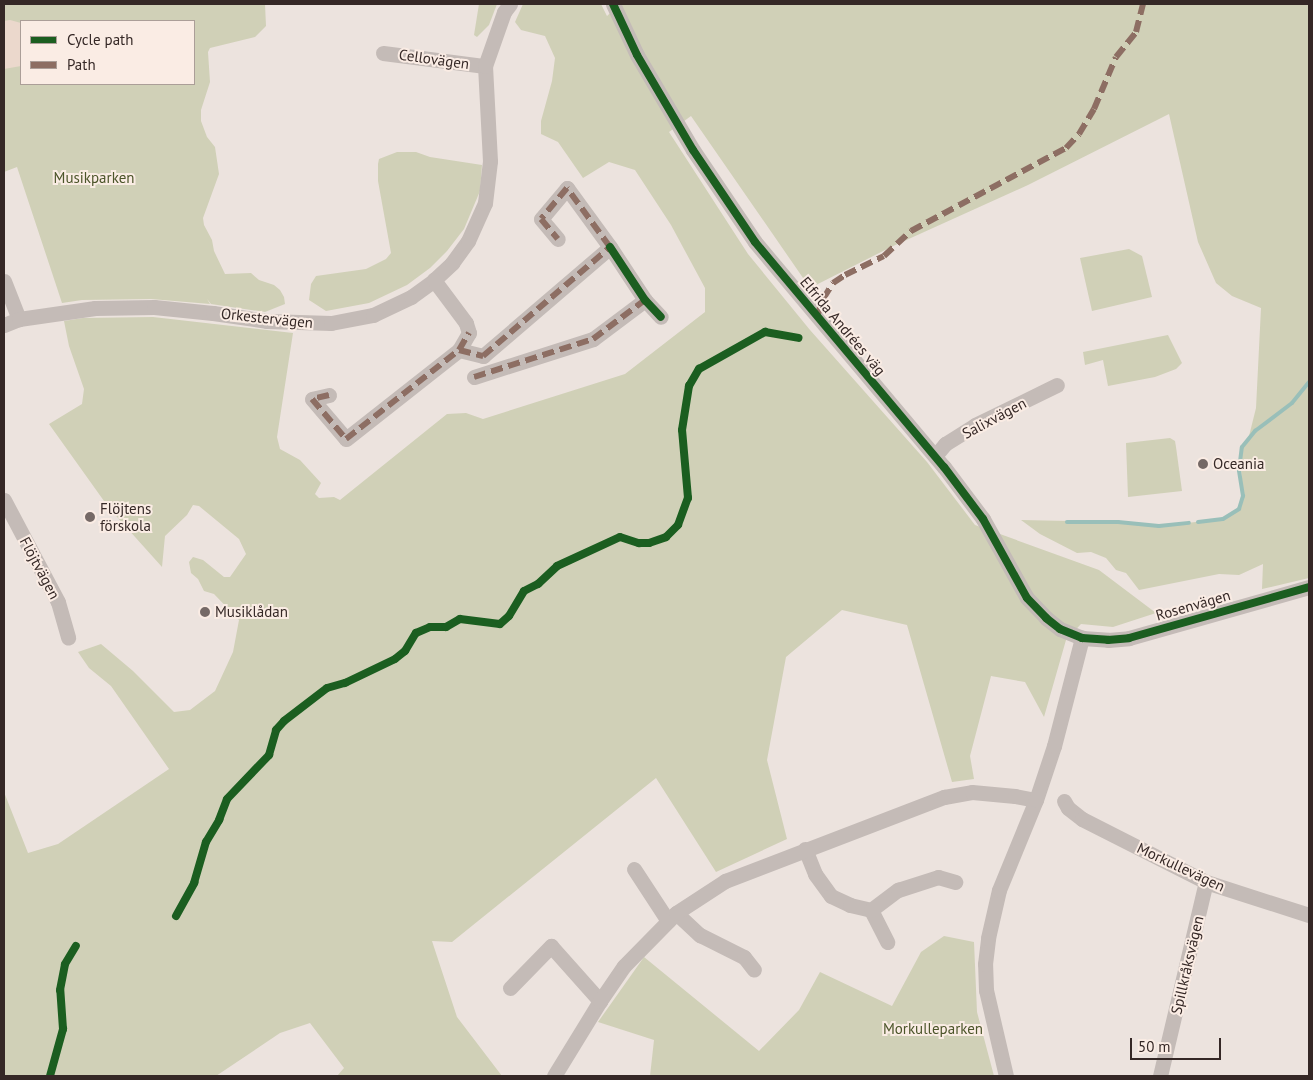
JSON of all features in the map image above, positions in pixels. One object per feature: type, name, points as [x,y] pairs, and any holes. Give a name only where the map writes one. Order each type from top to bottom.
[{"type":"street","name":"Orkestervägen","points":[[4,325],[19,319],[95,308],[154,307],[267,321],[331,323],[373,315],[388,310],[434,280],[452,263],[468,241],[484,203],[490,162],[485,66],[504,12],[510,4]]},
{"type":"street","name":"Elfrida Andrées väg","points":[[613,4],[637,55],[693,150],[755,242],[935,456],[983,519],[1028,598],[1046,618],[1060,628],[1082,638]]},
{"type":"street","name":"Cellovägen","points":[[383,53],[485,66]]},
{"type":"street","points":[[558,239],[542,220],[567,188],[610,247],[645,300],[660,317]]},
{"type":"street","points":[[459,350],[483,356],[610,247]]},
{"type":"street","points":[[329,395],[312,399],[346,439],[459,350],[469,333],[466,323],[434,280]]},
{"type":"street","points":[[4,281],[19,319]]},
{"type":"street","points":[[474,377],[593,339],[645,300]]},
{"type":"street","name":"Salixvägen","points":[[935,456],[945,444],[975,425],[1057,385]]},
{"type":"street","name":"Flöjtvägen","points":[[4,500],[58,602],[68,638]]},
{"type":"street","name":"Rosenvägen","points":[[1082,638],[1094,641],[1129,638],[1309,587]]},
{"type":"street","points":[[1006,1076],[986,990],[985,964],[988,938],[999,890],[1036,800],[1054,746],[1082,638]]},
{"type":"street","points":[[554,1076],[624,966],[672,917],[725,881],[944,797],[972,792],[1036,800]]},
{"type":"street","name":"Morkullevägen","points":[[1064,801],[1068,808],[1082,819],[1206,882],[1309,915]]},
{"type":"street","points":[[805,849],[815,874],[831,896],[850,905],[871,910],[898,890],[938,877],[955,882]]},
{"type":"street","points":[[634,869],[672,917],[700,935],[744,957],[754,970]]},
{"type":"street","name":"Spillkråksvägen","points":[[1160,1076],[1206,882]]},
{"type":"street","points":[[871,910],[887,942]]},
{"type":"street","points":[[510,988],[551,946],[600,1001]]},
{"type":"green space","name":"Musikparken","points":[[4,4],[265,4],[266,26],[255,37],[210,48],[208,52],[210,82],[201,110],[201,121],[207,137],[215,147],[219,174],[203,218],[204,225],[212,240],[214,251],[225,274],[251,273],[259,280],[274,285],[280,290],[285,304],[265,312],[211,304],[207,299],[210,304],[151,299],[82,300],[62,303],[17,167],[4,172]]},
{"type":"green space","points":[[479,4],[497,4],[489,25],[477,37],[474,35]]},
{"type":"green space","points":[[523,4],[601,4],[607,16],[620,4],[1309,4],[1309,578],[1262,589],[1263,564],[1239,575],[1219,574],[1139,590],[1126,573],[1116,570],[1106,558],[1091,552],[1077,553],[1040,534],[1021,520],[1118,522],[1159,526],[1223,519],[1239,509],[1243,496],[1240,455],[1242,447],[1249,436],[1256,408],[1261,308],[1232,296],[1216,283],[1198,242],[1169,114],[1028,185],[891,247],[810,288],[691,116],[669,132],[748,254],[810,330],[927,462],[975,525],[1099,570],[1156,613],[1113,627],[1081,624],[1066,640],[1044,717],[1025,682],[991,676],[970,756],[974,779],[952,782],[907,625],[842,610],[786,657],[767,760],[787,839],[716,872],[656,778],[452,942],[432,941],[457,1017],[502,1076],[337,1076],[344,1068],[310,1023],[280,1033],[216,1076],[4,1076],[4,792],[28,853],[58,844],[169,769],[111,686],[89,668],[78,652],[101,644],[133,671],[174,712],[190,710],[215,691],[233,652],[239,620],[214,594],[204,591],[198,579],[191,573],[189,562],[193,557],[203,560],[224,577],[230,577],[246,554],[239,539],[199,506],[193,505],[187,515],[165,536],[162,567],[109,508],[49,424],[82,404],[84,389],[69,346],[64,321],[83,318],[153,317],[293,333],[277,437],[280,449],[300,460],[321,483],[315,494],[319,498],[334,497],[340,500],[447,414],[466,413],[483,419],[625,374],[705,312],[705,288],[671,225],[635,170],[609,162],[583,178],[558,142],[541,134],[541,121],[552,81],[555,58],[545,36],[521,30],[515,22]]},
{"type":"green space","points":[[397,152],[416,152],[430,157],[482,165],[480,191],[464,229],[447,251],[430,268],[407,285],[369,303],[326,311],[309,300],[311,284],[316,276],[366,269],[386,259],[391,253],[378,181],[378,164],[379,159]]},
{"type":"green space","points":[[1129,249],[1142,256],[1152,297],[1092,311],[1080,258]]},
{"type":"green space","points":[[1168,335],[1182,363],[1176,369],[1155,377],[1108,386],[1103,360],[1085,365],[1083,352]]},
{"type":"green space","points":[[1170,438],[1175,441],[1182,491],[1128,497],[1126,443]]},
{"type":"green space","name":"Morkulleparken","points":[[944,936],[974,942],[977,1012],[994,1076],[650,1076],[654,1040],[598,1022],[644,957],[759,1051],[799,1010],[820,972],[892,1006],[921,952]]},
{"type":"shaded area","points":[[10,20],[20,23],[20,66],[4,69],[4,21]]},
{"type":"waterway","points":[[1198,522],[1223,519],[1239,509],[1243,496],[1239,470],[1242,447],[1255,431],[1292,403],[1309,382]]},
{"type":"waterway","points":[[1067,522],[1118,522],[1159,526],[1189,523]]},
{"type":"marked path","points":[[817,317],[823,299],[833,283],[884,256],[911,231],[1066,148],[1079,134],[1094,109],[1116,57],[1136,32],[1143,4]]},
{"type":"marked path","points":[[459,350],[483,356],[610,247],[567,188],[541,219],[558,239]]},
{"type":"marked path","points":[[474,377],[593,339],[645,300]]},
{"type":"marked path","points":[[329,395],[312,399],[346,439],[459,350],[469,333]]},
{"type":"cycle path","points":[[613,4],[637,55],[693,150],[755,242],[944,467],[983,519],[1027,598],[1046,618],[1060,629],[1082,638],[1108,640],[1129,638],[1309,587]]},
{"type":"cycle path","points":[[610,247],[645,300],[661,317]]},
{"type":"cycle path","points":[[176,916],[194,883],[206,842],[219,820],[227,799],[269,755],[276,730],[284,721],[327,688],[345,683],[395,659],[405,651],[416,633],[430,627],[446,627],[460,619],[500,624],[509,616],[524,591],[538,584],[557,566],[620,537],[639,543],[649,543],[666,537],[678,525],[688,498],[682,430],[689,386],[699,369],[765,332],[798,338]]},
{"type":"cycle path","points":[[50,1076],[63,1029],[60,990],[65,964],[76,946]]},
{"type":"place","name":"Oceania","points":[[1203,464]]},
{"type":"place","name":"Flöjtens förskola","points":[[90,517]]},
{"type":"place","name":"Musiklådan","points":[[205,612]]}]
